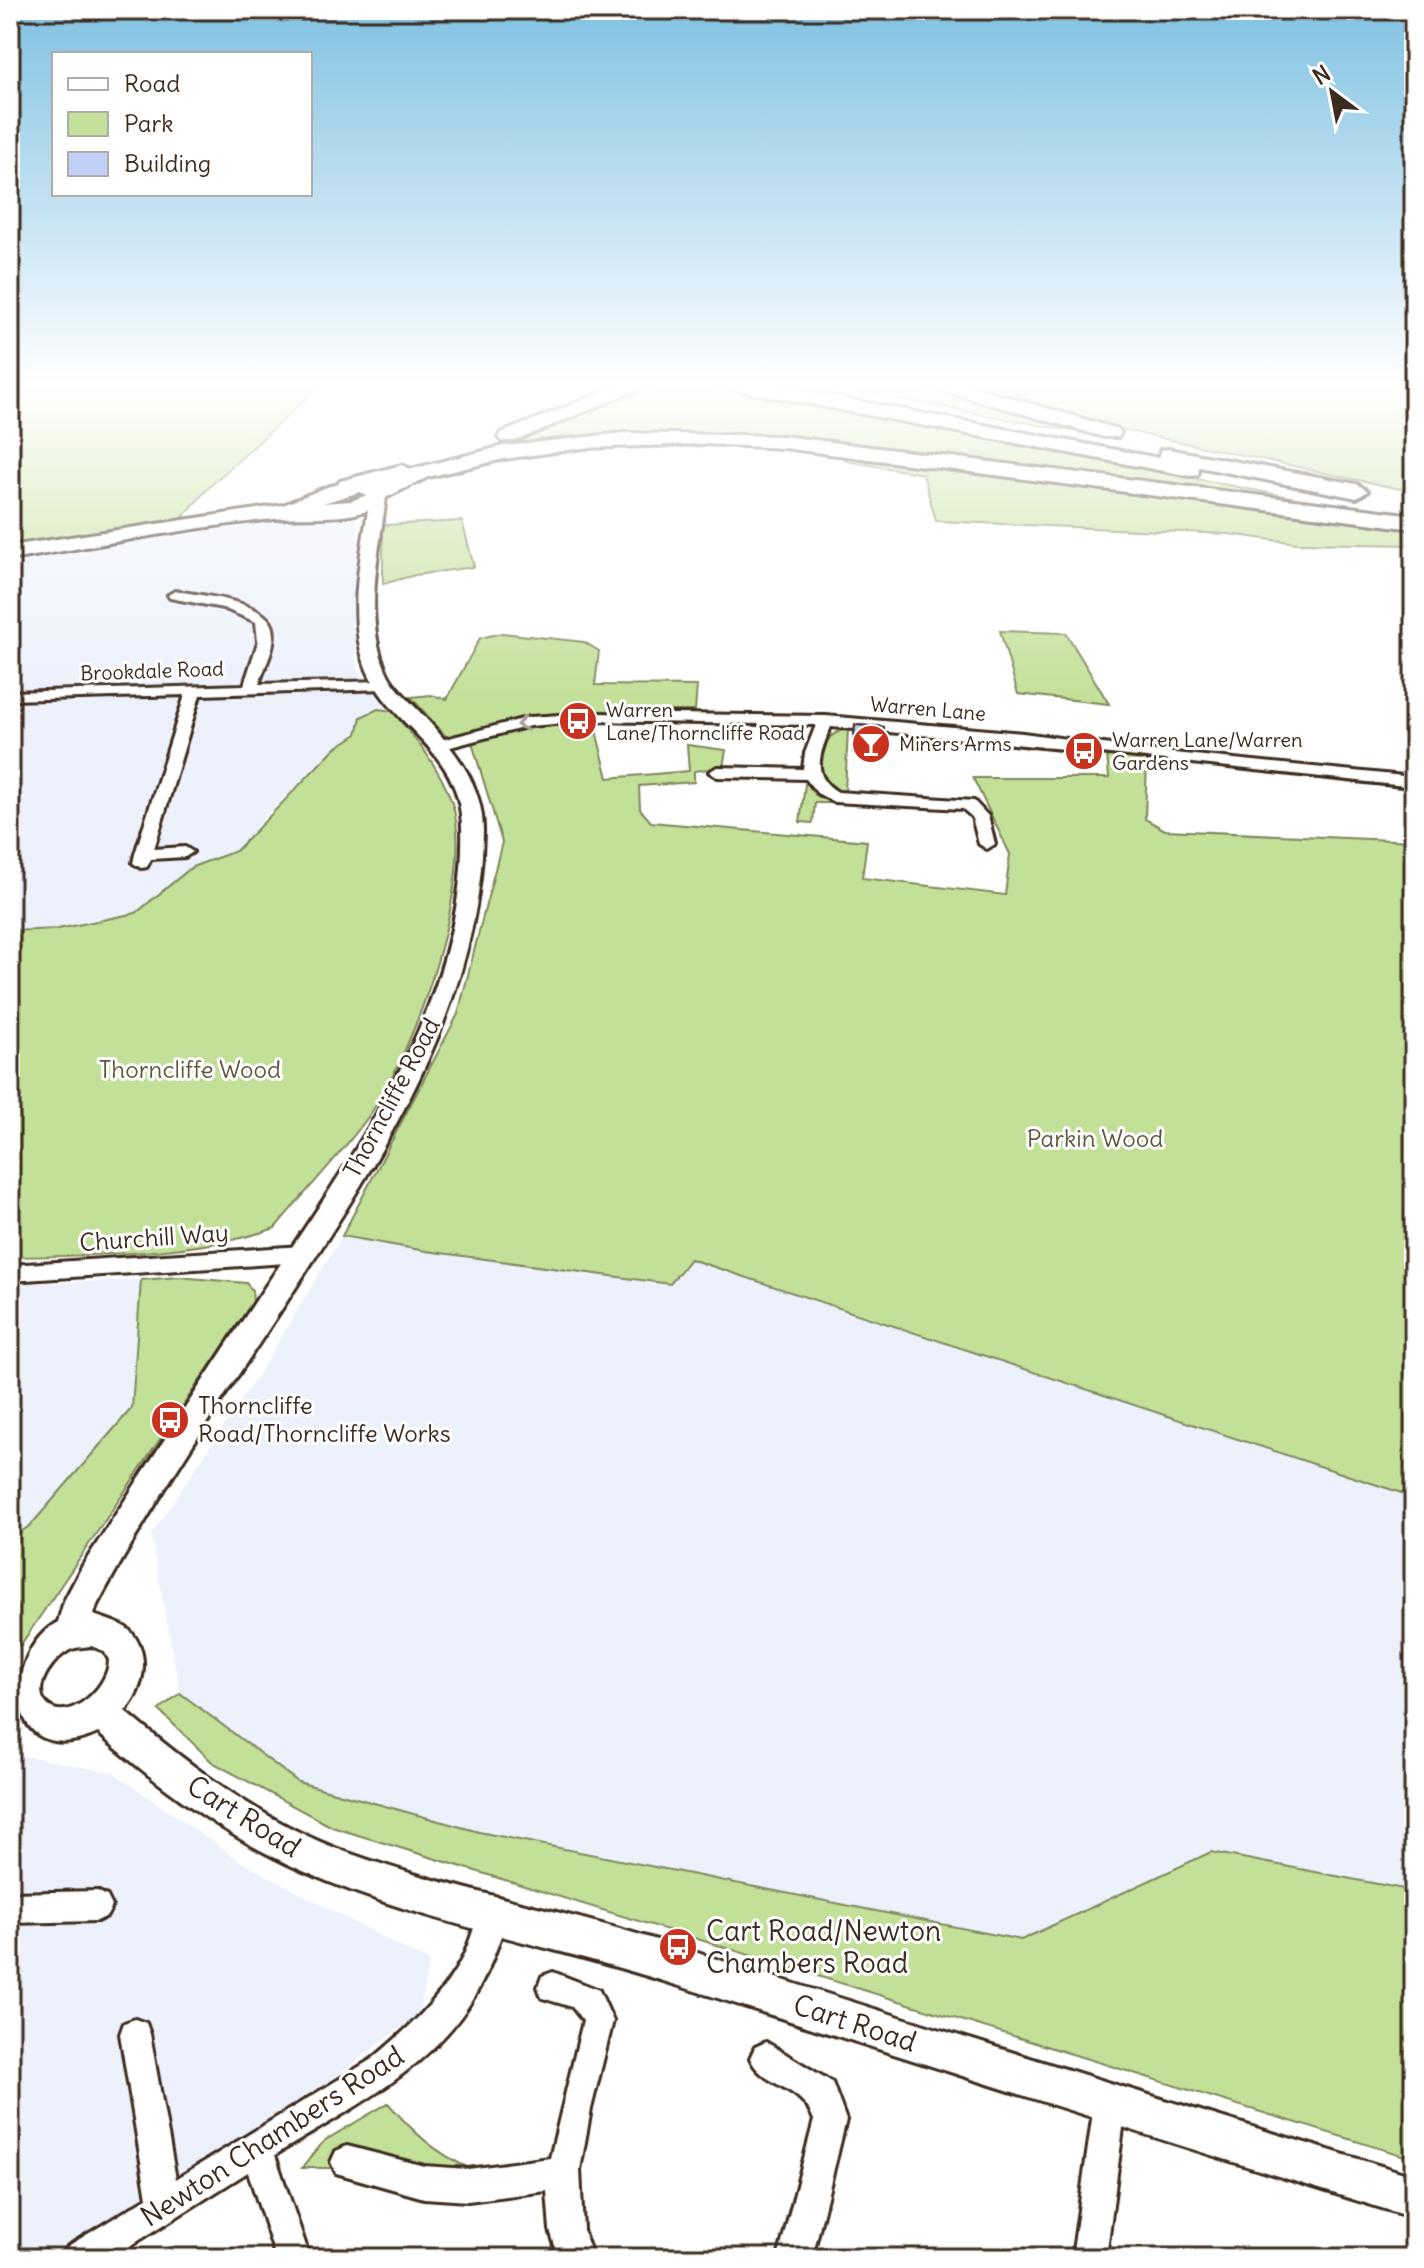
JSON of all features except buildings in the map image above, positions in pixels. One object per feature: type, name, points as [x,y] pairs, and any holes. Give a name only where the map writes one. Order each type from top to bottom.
[{"type":"highway","points":[[10,553],[286,511],[342,499],[375,487]]},
{"type":"highway","points":[[342,499],[364,505],[395,487]]},
{"type":"highway","points":[[1137,487],[1414,522]]},
{"type":"highway","points":[[1320,487],[1395,500]]},
{"type":"highway","points":[[1326,487],[1395,500]]},
{"type":"highway","points":[[1339,487],[1395,500]]},
{"type":"street","name":"Thorncliffe Road","points":[[72,1633],[81,1601],[95,1576],[302,1254],[389,1112],[429,1034],[458,948],[473,827],[467,792],[439,745],[385,685],[375,666],[365,620],[373,522],[379,496]]},
{"type":"street","points":[[342,499],[373,522]]},
{"type":"street","points":[[175,595],[246,610],[263,621],[266,627],[261,654],[250,688]]},
{"type":"street","name":"Brookdale Road","points":[[296,687],[375,666]]},
{"type":"street","name":"Brookdale Road","points":[[10,696],[385,685]]},
{"type":"street","points":[[185,852],[142,859],[194,690]]},
{"type":"street","name":"Warren Lane","points":[[439,745],[530,722],[591,717],[796,719],[1023,738],[1414,782]]},
{"type":"street","points":[[826,721],[814,748],[810,774],[817,788],[834,797],[968,804],[980,816],[987,844]]},
{"type":"street","points":[[717,772],[810,774]]},
{"type":"street","name":"Churchill Way","points":[[10,1275],[302,1254]]},
{"type":"street","points":[[72,1633],[106,1633],[116,1639],[126,1652],[128,1665],[124,1683],[100,1712],[79,1723],[57,1725],[33,1714],[17,1701],[33,1661],[57,1639],[72,1633]]},
{"type":"street","name":"Cart Road","points":[[100,1712],[139,1748],[217,1803],[296,1851],[347,1871],[673,1964],[1110,2105],[1414,2197]]},
{"type":"street","points":[[10,1908],[97,1906]]},
{"type":"street","name":"Newton Chambers Road","points":[[80,2258],[383,2070],[428,2033],[459,1997],[482,1951],[493,1915]]},
{"type":"street","points":[[553,1987],[589,2000],[597,2009],[598,2021],[565,2172],[566,2227],[576,2258]]},
{"type":"street","points":[[135,2034],[165,2208]]},
{"type":"street","points":[[766,2058],[821,2093],[830,2120],[795,2258]]},
{"type":"street","points":[[1089,2258],[1110,2105]]},
{"type":"street","points":[[257,2150],[293,2258]]},
{"type":"street","points":[[347,2162],[424,2182],[468,2185],[565,2172]]},
{"type":"shaded area","points":[[325,515],[358,517],[356,667],[392,711],[378,709],[357,734],[334,749],[265,817],[236,851],[192,867],[136,913],[58,929],[10,931],[10,559]]},
{"type":"shaded area","points":[[342,1236],[426,1251],[670,1283],[690,1259],[1414,1497],[1414,1891],[1211,1852],[1021,1940],[479,1832],[298,1782],[180,1693],[151,1535],[265,1364]]},
{"type":"shaded area","points":[[141,1280],[132,1408],[31,1525],[10,1539],[10,1284]]},
{"type":"shaded area","points":[[10,1753],[114,1773],[240,1861],[429,1962],[419,2015],[204,2173],[75,2258],[10,2258]]},
{"type":"green space","points":[[10,487],[209,487],[182,518],[234,511],[235,514],[10,548]]},
{"type":"green space","points":[[927,487],[1113,487],[1414,530],[1414,545],[1297,543],[1228,534],[936,521]]},
{"type":"green space","points":[[1173,487],[1238,487],[1341,507]]},
{"type":"green space","points":[[1390,487],[1414,487],[1414,492]]},
{"type":"green space","points":[[462,521],[474,567],[415,575],[383,584],[383,525]]},
{"type":"green space","points":[[1000,631],[1066,633],[1109,704],[1018,694]]},
{"type":"green space","name":"Parkin Wood","points":[[502,633],[584,642],[599,651],[595,685],[697,686],[695,711],[591,711],[608,778],[689,771],[687,745],[726,750],[723,767],[694,771],[694,782],[639,786],[640,809],[651,822],[867,841],[862,878],[1005,895],[1010,854],[973,778],[1109,778],[1107,755],[1147,760],[1145,819],[1165,830],[1414,841],[1414,1497],[690,1259],[670,1284],[426,1251],[342,1236],[458,1014],[502,842],[470,736],[451,742],[411,697],[431,695],[447,699],[480,638]]},
{"type":"green space","name":"Thorncliffe Wood","points":[[378,709],[392,711],[434,765],[452,803],[457,835],[456,873],[438,960],[407,1046],[373,1110],[338,1156],[275,1228],[246,1237],[180,1248],[10,1257],[10,931],[58,929],[136,913],[192,867],[236,851],[334,749],[357,734],[361,717]]},
{"type":"green space","points":[[848,729],[845,792],[832,803],[815,803],[813,823],[800,822],[805,784],[825,781],[821,764],[823,748],[832,736]]},
{"type":"green space","points":[[179,1277],[246,1283],[252,1290],[253,1302],[20,1646],[10,1637],[10,1539],[31,1525],[132,1408],[141,1280]]},
{"type":"green space","points":[[180,1693],[298,1782],[479,1832],[1021,1940],[1211,1852],[1414,1891],[1414,2159],[332,1827],[212,1762],[159,1710]]},
{"type":"green space","points":[[388,2103],[425,2141],[471,2169],[469,2177],[344,2149],[333,2168],[302,2168],[324,2141]]},
{"type":"place","name":"Warren Lane/Thorncliffe Road","points":[[578,721]]},
{"type":"place","name":"Miners Arms","points":[[871,744]]},
{"type":"place","name":"Warren Lane/Warren Gardens","points":[[1084,751]]},
{"type":"place","name":"Thorncliffe Road/Thorncliffe Works","points":[[170,1420]]},
{"type":"place","name":"Cart Road/Newton Chambers Road","points":[[678,1947]]}]
